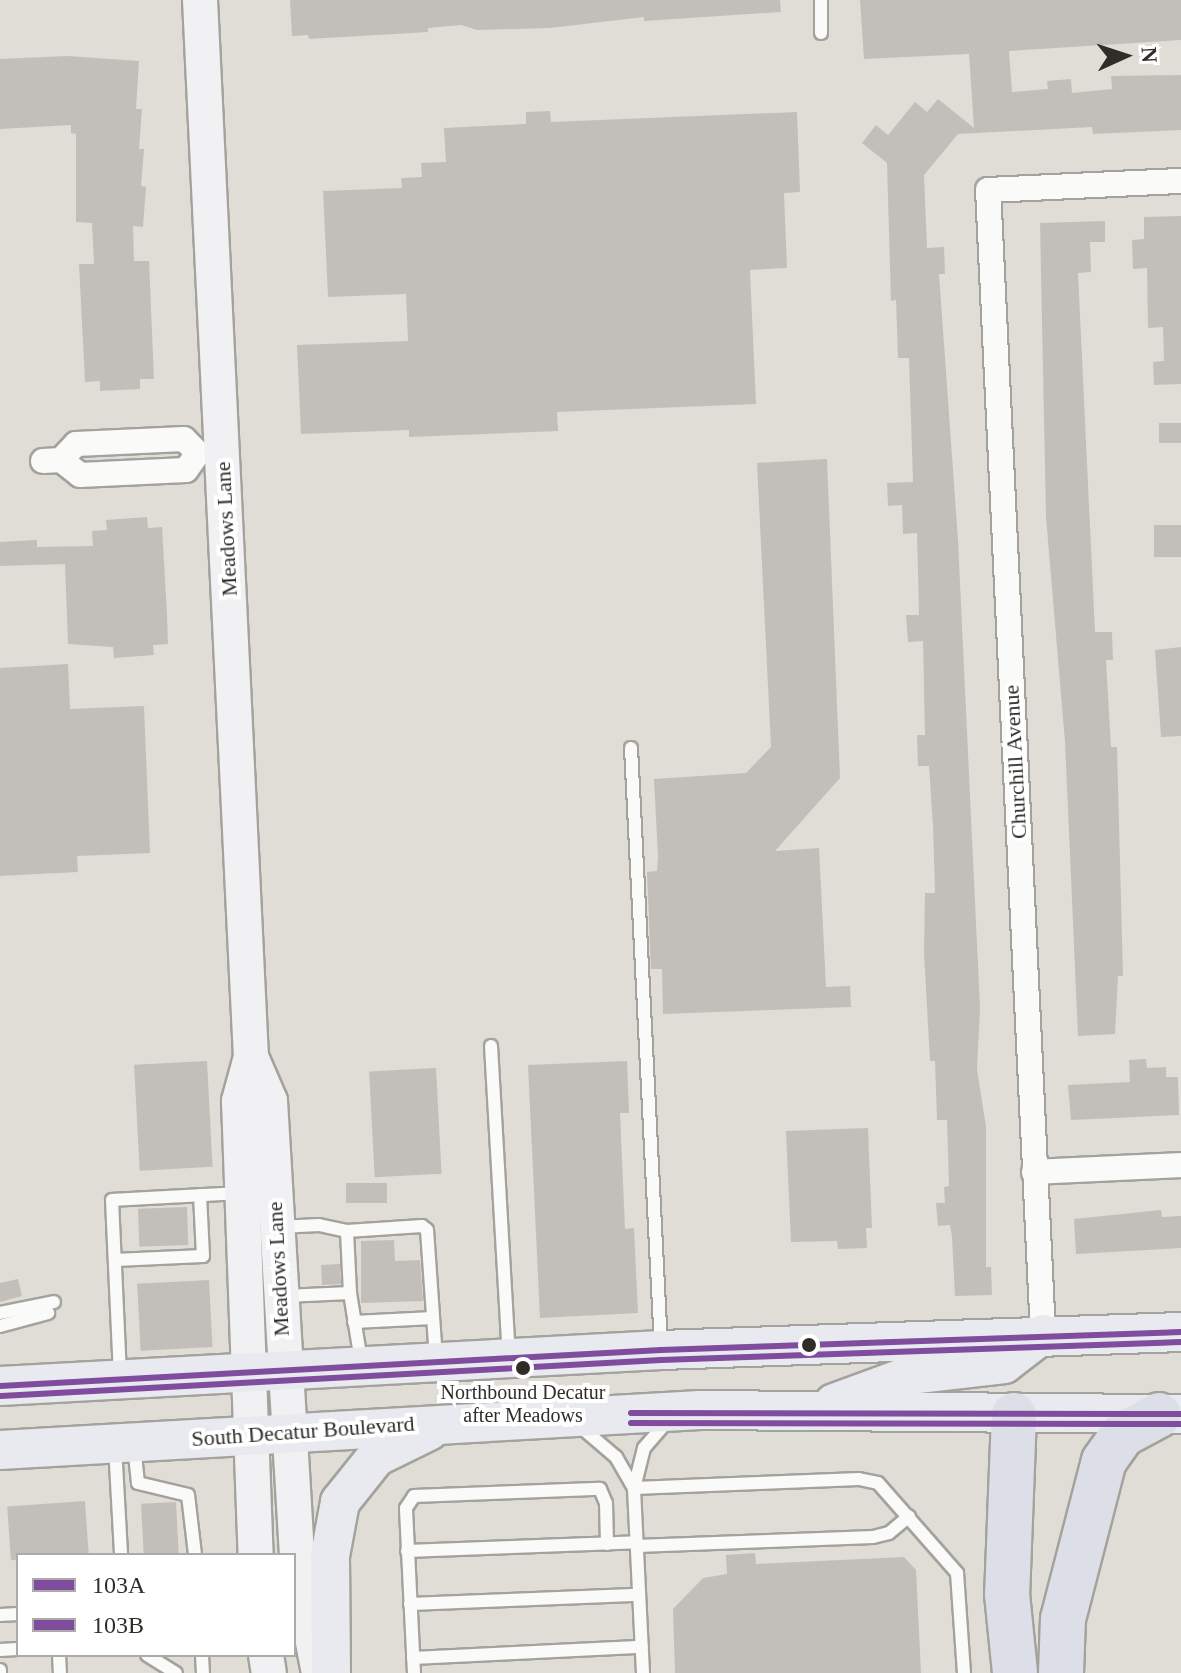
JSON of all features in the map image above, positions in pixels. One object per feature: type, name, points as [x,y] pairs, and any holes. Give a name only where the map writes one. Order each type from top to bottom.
[{"type":"highway","points":[[1014,1415],[1007,1602],[1015,1673]]},
{"type":"highway","points":[[1061,1673],[1063,1619],[1104,1461],[1122,1435],[1170,1415]]},
{"type":"main road","points":[[0,1386],[661,1350],[1043,1334],[1181,1332]]},
{"type":"main road","points":[[817,1410],[911,1375],[1004,1364],[1043,1334]]},
{"type":"main road","points":[[1014,1415],[1023,1373],[1043,1334]]},
{"type":"main road","name":"South Decatur Boulevard","points":[[0,1450],[700,1410],[1170,1415]]},
{"type":"main road","points":[[331,1673],[330,1556],[336,1513],[346,1492],[386,1451],[467,1421]]},
{"type":"street","name":"Meadows Lane","points":[[200,0],[210,453],[251,1057],[239,1101],[244,1193],[267,1371],[290,1432],[298,1566],[319,1673]]},
{"type":"street","name":"Churchill Avenue","points":[[1043,1334],[988,190],[1181,181]]},
{"type":"street","points":[[52,460],[80,475],[186,470],[210,453]]},
{"type":"street","name":"Meadows Lane","points":[[251,1057],[270,1101],[279,1297],[267,1371],[251,1435],[256,1553]]},
{"type":"street","points":[[1034,1172],[1181,1165]]},
{"type":"lane","points":[[821,0],[821,33]]},
{"type":"lane","points":[[631,748],[661,1350]]},
{"type":"lane","points":[[491,1046],[509,1358]]},
{"type":"lane","points":[[120,1379],[112,1200],[244,1193]]},
{"type":"lane","points":[[115,1260],[203,1256],[200,1195]]},
{"type":"lane","points":[[276,1227],[319,1225],[347,1231],[422,1226],[427,1230],[436,1362]]},
{"type":"lane","points":[[347,1231],[350,1293],[362,1366]]},
{"type":"lane","points":[[279,1297],[350,1293]]},
{"type":"lane","points":[[0,1313],[51,1308],[0,1326]]},
{"type":"lane","points":[[354,1322],[433,1318]]},
{"type":"lane","points":[[643,1673],[634,1488],[641,1457],[654,1434],[675,1418],[700,1410]]},
{"type":"lane","points":[[558,1416],[604,1445],[634,1488]]},
{"type":"lane","points":[[121,1553],[124,1442]]},
{"type":"lane","points":[[124,1442],[138,1483],[188,1495],[195,1553]]},
{"type":"lane","points":[[634,1488],[866,1479],[878,1483],[959,1578],[964,1673]]},
{"type":"lane","points":[[414,1673],[406,1508],[414,1496],[600,1489],[606,1503],[607,1544]]},
{"type":"lane","points":[[407,1551],[873,1537],[889,1533],[909,1516]]},
{"type":"lane","points":[[410,1604],[639,1595]]},
{"type":"lane","points":[[413,1658],[642,1647]]},
{"type":"lane","points":[[150,1657],[176,1673]]},
{"type":"building","points":[[290,0],[780,0],[781,12],[644,21],[644,17],[550,28],[477,30],[461,25],[428,28],[428,32],[309,39],[308,35],[292,36]]},
{"type":"building","points":[[860,0],[1181,0],[1181,40],[1009,51],[1012,92],[1048,89],[1047,81],[1071,79],[1072,93],[1112,89],[1111,76],[1181,75],[1181,130],[1093,134],[1092,127],[958,134],[924,175],[927,248],[944,247],[945,274],[939,274],[958,540],[980,1008],[977,1069],[986,1127],[986,1267],[991,1267],[992,1295],[955,1296],[950,1225],[938,1226],[936,1203],[945,1203],[944,1187],[949,1186],[947,1120],[937,1120],[935,1061],[930,1061],[924,953],[925,893],[935,893],[933,826],[929,766],[918,766],[917,735],[925,735],[923,641],[908,642],[906,615],[919,615],[917,533],[903,534],[902,505],[888,506],[887,483],[913,482],[909,358],[898,358],[896,300],[891,301],[887,163],[862,143],[876,125],[888,135],[915,102],[927,112],[938,99],[974,128],[969,54],[864,59]]},
{"type":"building","points":[[67,56],[139,61],[136,109],[142,109],[139,149],[144,149],[141,186],[146,187],[143,227],[133,226],[134,261],[149,261],[154,379],[140,379],[140,389],[100,391],[100,381],[85,382],[79,264],[94,264],[92,223],[76,222],[76,134],[71,133],[71,125],[0,129],[0,59]]},
{"type":"building","points":[[550,111],[551,122],[797,112],[800,192],[784,193],[787,268],[750,270],[756,404],[557,412],[558,431],[409,437],[409,430],[301,434],[297,345],[408,341],[406,294],[328,297],[323,191],[402,188],[401,178],[422,177],[421,163],[446,162],[444,128],[526,124],[526,112]]},
{"type":"building","points":[[1181,216],[1181,384],[1154,385],[1153,362],[1164,361],[1163,327],[1148,328],[1147,268],[1133,269],[1132,240],[1144,239],[1144,217]]},
{"type":"building","points":[[1105,221],[1105,242],[1090,242],[1091,272],[1078,273],[1095,632],[1112,632],[1113,660],[1106,660],[1111,747],[1117,747],[1123,976],[1118,976],[1115,1034],[1078,1036],[1065,742],[1046,517],[1040,223]]},
{"type":"building","points":[[1159,423],[1181,423],[1181,443],[1159,443]]},
{"type":"building","points":[[827,459],[840,778],[775,851],[819,848],[826,987],[850,986],[851,1007],[663,1014],[662,969],[651,969],[647,872],[657,871],[654,779],[746,773],[771,747],[757,463]]},
{"type":"building","points":[[147,517],[148,528],[162,527],[167,615],[168,644],[153,645],[154,655],[114,658],[113,647],[68,644],[65,564],[0,566],[0,542],[37,540],[37,547],[93,546],[92,531],[107,530],[106,520]]},
{"type":"building","points":[[1154,525],[1181,525],[1181,557],[1154,557]]},
{"type":"building","points":[[1181,647],[1181,736],[1161,737],[1155,650]]},
{"type":"building","points":[[68,664],[70,709],[144,706],[150,853],[77,856],[78,872],[0,876],[0,668]]},
{"type":"building","points":[[1146,1059],[1147,1068],[1166,1067],[1166,1077],[1178,1077],[1179,1115],[1071,1120],[1068,1085],[1130,1082],[1129,1060]]},
{"type":"building","points":[[207,1061],[213,1167],[140,1171],[134,1065]]},
{"type":"building","points":[[627,1061],[629,1113],[620,1113],[625,1229],[634,1228],[638,1313],[540,1318],[528,1065]]},
{"type":"building","points":[[436,1068],[442,1174],[375,1177],[369,1072]]},
{"type":"building","points":[[868,1128],[872,1228],[866,1228],[867,1248],[838,1249],[837,1241],[791,1242],[786,1131]]},
{"type":"building","points":[[346,1183],[387,1183],[387,1203],[346,1203]]},
{"type":"building","points":[[187,1207],[188,1245],[139,1247],[138,1209]]},
{"type":"building","points":[[1161,1210],[1162,1217],[1181,1216],[1181,1248],[1076,1254],[1074,1219]]},
{"type":"building","points":[[394,1240],[395,1261],[420,1260],[423,1301],[361,1303],[361,1241]]},
{"type":"building","points":[[340,1264],[341,1284],[322,1285],[321,1265]]},
{"type":"building","points":[[18,1279],[22,1296],[0,1302],[0,1283]]},
{"type":"building","points":[[209,1280],[213,1347],[141,1351],[137,1284]]},
{"type":"building","points":[[85,1501],[89,1553],[16,1553],[16,1560],[11,1560],[7,1506]]},
{"type":"building","points":[[176,1502],[179,1553],[144,1553],[141,1504]]},
{"type":"building","points":[[755,1553],[756,1564],[904,1557],[916,1570],[921,1673],[675,1673],[673,1609],[703,1578],[727,1574],[726,1555]]},
{"type":"transit line","name":"103A","points":[[0,1386],[661,1350],[1181,1332]]},
{"type":"transit line","name":"103B","points":[[1,1396],[661,1360],[1181,1342]]},
{"type":"transit line","name":"103A","points":[[631,1413],[1181,1414]]},
{"type":"transit line","name":"103B","points":[[631,1423],[1181,1424]]},
{"type":"place","name":"Northbound Decatur after Meadows","points":[[523,1368]]}]
